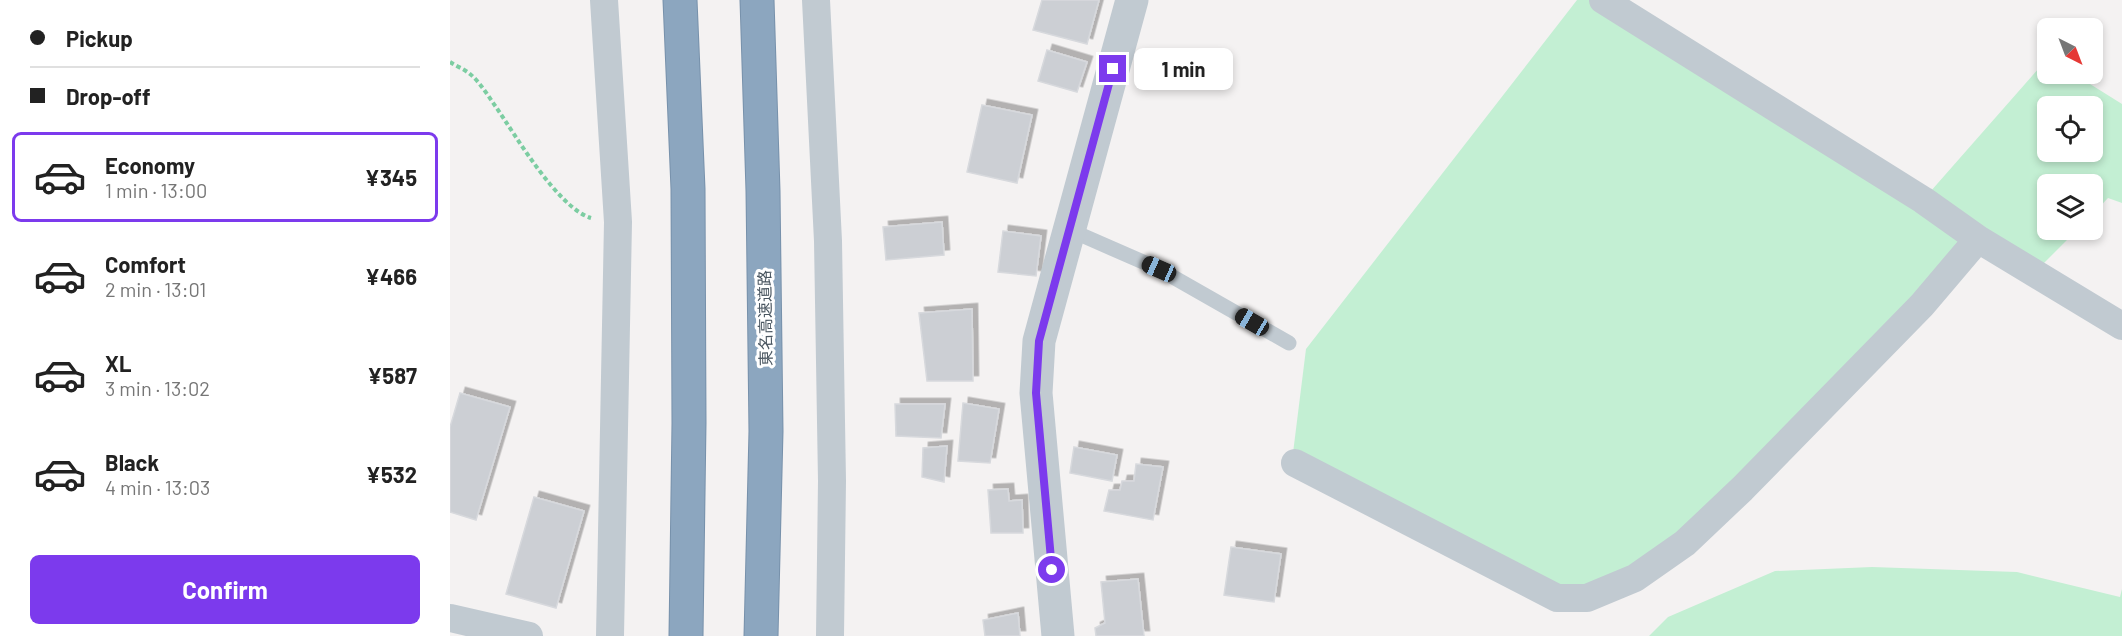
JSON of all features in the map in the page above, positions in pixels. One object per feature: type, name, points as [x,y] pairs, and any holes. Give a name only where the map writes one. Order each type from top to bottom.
[{"type":"highway","points":[[680,0],[688,189],[689,423],[686,636]]},
{"type":"highway","name":"東名高速道路","points":[[757,0],[763,191],[766,431],[761,636]]},
{"type":"street","points":[[604,0],[618,222],[610,636]]},
{"type":"street","points":[[816,0],[828,253],[832,481],[830,636]]},
{"type":"street","points":[[1058,636],[1036,393],[1039,341],[1132,0]]},
{"type":"street","points":[[1603,0],[1923,200],[1978,239],[2122,326]]},
{"type":"street","points":[[1295,463],[1557,598],[1587,598],[1635,578],[1685,543],[1742,489],[1922,305],[1978,239]]},
{"type":"street","points":[[450,618],[529,636]]},
{"type":"lane","points":[[1070,230],[1159,269],[1289,343]]},
{"type":"path","points":[[450,62],[471,75],[486,92],[532,160],[563,198],[581,215],[600,221],[618,222]]},
{"type":"green space","points":[[1577,0],[1595,0],[1978,239],[1664,567],[1575,598],[1293,453],[1306,349]]},
{"type":"green space","points":[[2037,70],[2037,84],[2090,84],[2122,104],[2122,203],[2108,198],[2103,203],[2103,174],[2037,174],[2037,240],[2067,240],[2034,273],[1923,200]]},
{"type":"green space","points":[[1872,567],[2017,572],[2120,597],[2122,589],[2122,636],[1649,636],[1668,617],[1775,571]]},
{"type":"building","points":[[1042,0],[1099,0],[1087,44],[1033,30]]},
{"type":"building","points":[[1047,50],[1087,62],[1077,92],[1038,81]]},
{"type":"building","points":[[982,105],[1032,115],[1017,183],[967,172]]},
{"type":"building","points":[[942,222],[944,255],[886,260],[883,227]]},
{"type":"building","points":[[1003,231],[1041,236],[1036,276],[998,272]]},
{"type":"building","points":[[972,309],[973,381],[927,381],[919,313]]},
{"type":"building","points":[[460,393],[510,407],[476,520],[450,512],[450,427]]},
{"type":"building","points":[[963,403],[999,409],[990,463],[958,461]]},
{"type":"building","points":[[895,404],[945,404],[941,438],[896,436]]},
{"type":"building","points":[[947,446],[944,482],[922,477],[923,448]]},
{"type":"building","points":[[1074,447],[1117,455],[1112,481],[1070,473]]},
{"type":"building","points":[[1136,464],[1163,467],[1153,520],[1104,511],[1109,490],[1120,490],[1122,481],[1134,481]]},
{"type":"building","points":[[1008,489],[1009,501],[1022,500],[1023,533],[991,533],[988,490]]},
{"type":"building","points":[[534,497],[584,511],[556,608],[506,594]]},
{"type":"building","points":[[1231,547],[1281,554],[1274,602],[1224,595]]},
{"type":"building","points":[[1138,579],[1144,636],[1096,636],[1095,628],[1105,623],[1101,582]]},
{"type":"building","points":[[1018,613],[1020,636],[985,636],[983,620]]},
{"type":"route","points":[[1052,570],[1036,393],[1039,341],[1113,69]]}]
